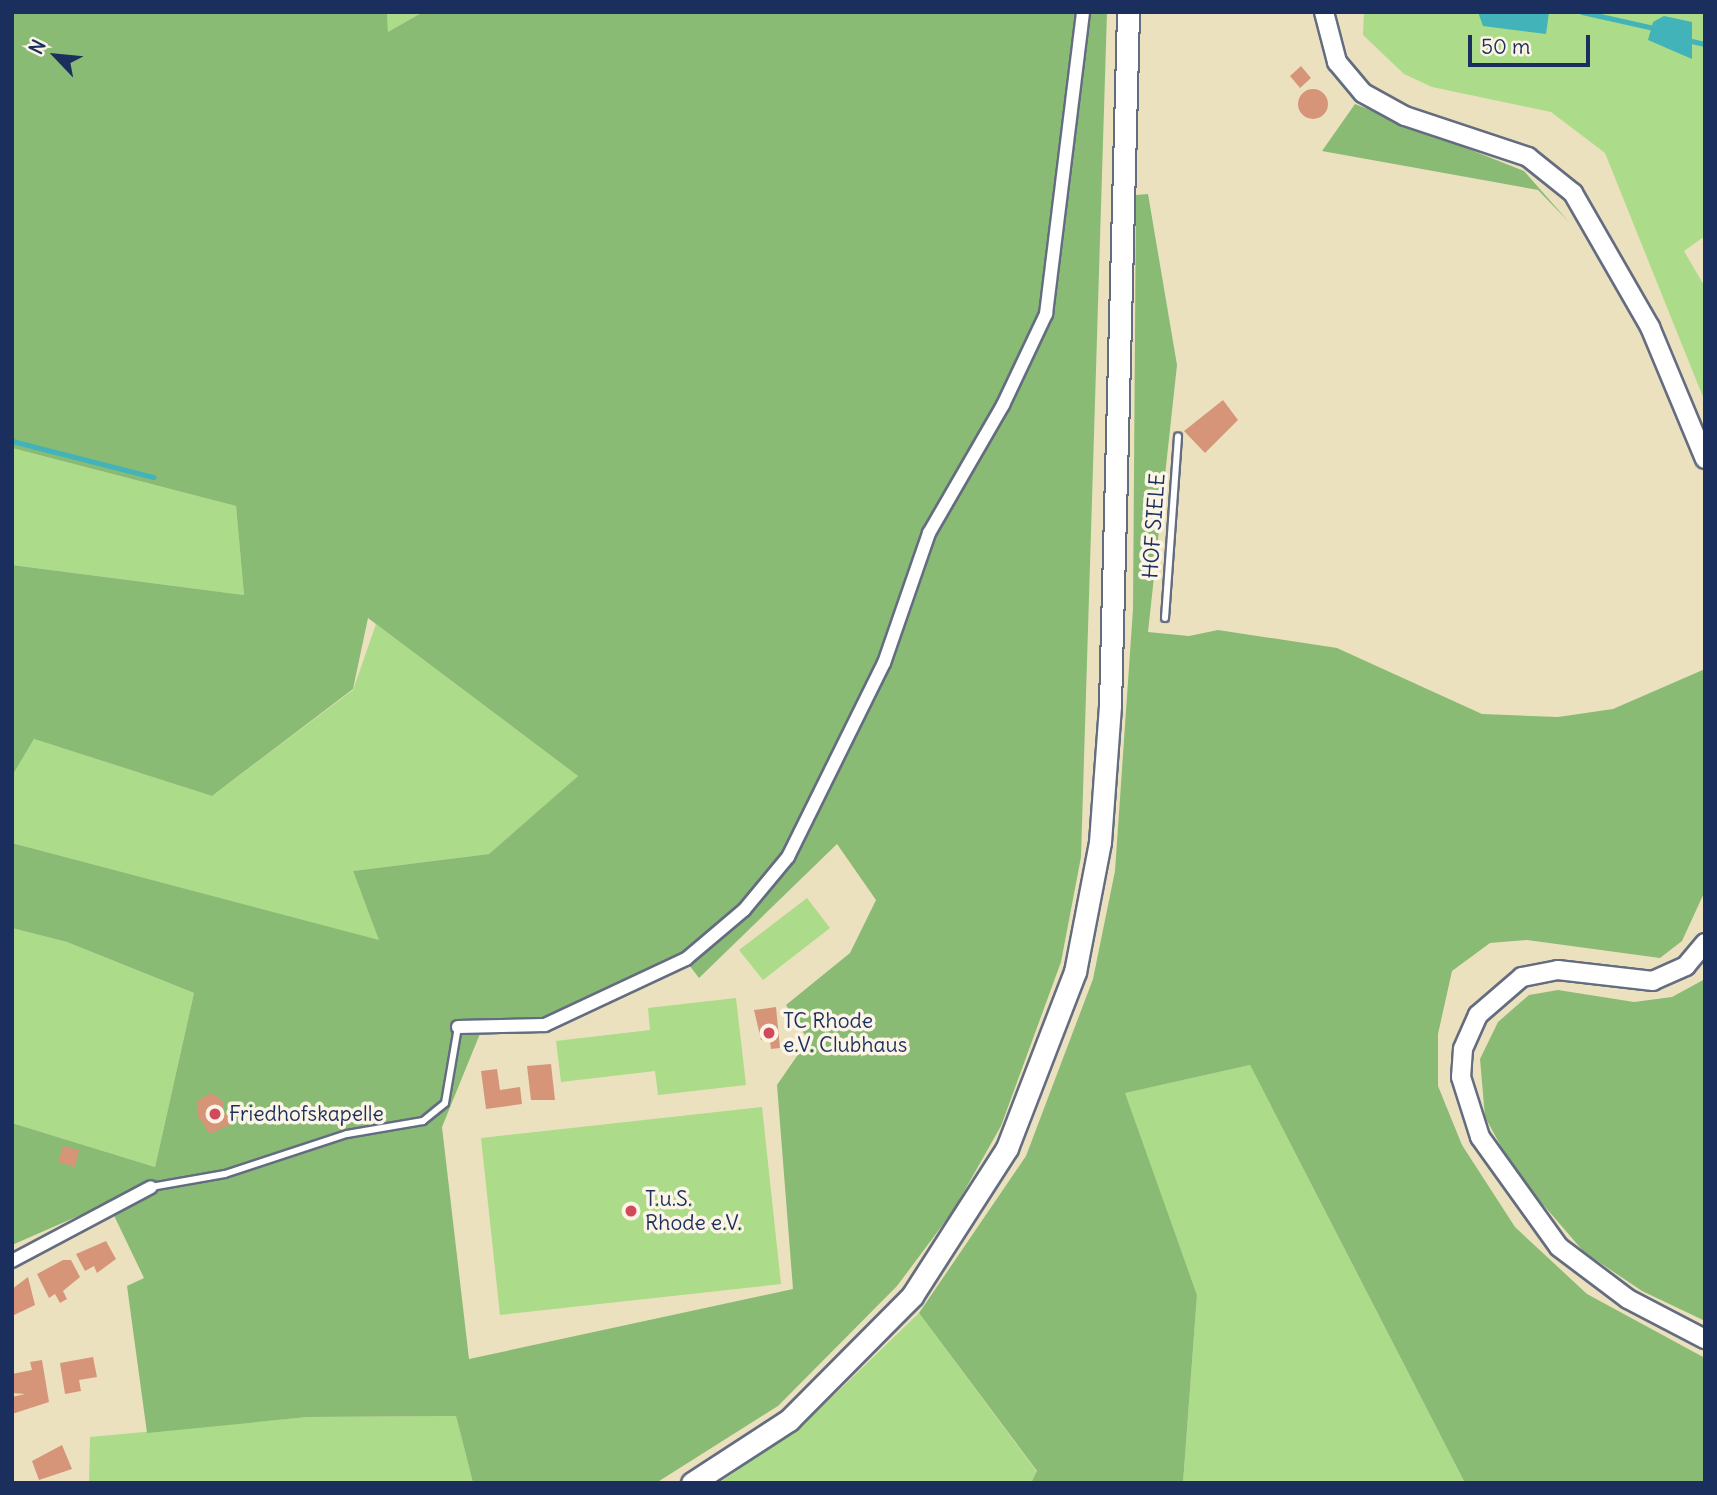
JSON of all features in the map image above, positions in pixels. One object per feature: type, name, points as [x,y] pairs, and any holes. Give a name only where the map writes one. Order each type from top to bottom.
[{"type":"main road","points":[[692,1483],[789,1420],[912,1296],[1007,1148],[1075,972],[1101,842],[1110,705],[1128,12]]},
{"type":"street","points":[[458,1027],[545,1025],[686,959],[744,910],[788,857],[884,663],[929,533],[1003,405],[1046,314],[1083,12]]},
{"type":"street","points":[[1324,12],[1337,62],[1363,93],[1405,116],[1528,156],[1573,193],[1650,327],[1705,459]]},
{"type":"street","points":[[1705,943],[1686,966],[1653,981],[1558,970],[1522,976],[1478,1015],[1463,1049],[1461,1077],[1480,1137],[1559,1247],[1628,1299],[1705,1339]]},
{"type":"street","points":[[12,1261],[151,1187]]},
{"type":"lane","name":"HOF SIELE","points":[[1165,618],[1178,436]]},
{"type":"lane","points":[[151,1187],[225,1174],[347,1134],[423,1121],[445,1103],[458,1027]]},
{"type":"green space","points":[[12,12],[387,12],[388,32],[423,12],[1107,12],[1081,857],[1061,962],[1001,1126],[953,1211],[897,1286],[778,1406],[656,1483],[473,1483],[456,1416],[308,1417],[147,1433],[127,1286],[144,1278],[108,1203],[12,1245],[12,1123],[155,1167],[194,993],[67,942],[12,928],[12,843],[379,940],[353,871],[489,854],[578,776],[368,618],[353,689],[212,796],[34,739],[12,776],[12,565],[244,595],[236,506],[12,448]],"holes":[[[837,844],[876,900],[850,953],[786,1005],[808,1040],[777,1085],[793,1289],[469,1359],[442,1127],[486,1019],[543,1018],[680,953],[699,978]]]},
{"type":"green space","points":[[387,12],[423,12],[388,32]]},
{"type":"green space","points":[[1364,12],[1705,12],[1705,236],[1684,251],[1705,287],[1705,402],[1605,153],[1551,112],[1432,87],[1404,74],[1363,35]]},
{"type":"green space","points":[[1355,104],[1524,171],[1569,222],[1538,190],[1322,151]]},
{"type":"green space","points":[[1148,194],[1177,365],[1148,632],[1189,636],[1218,630],[1337,648],[1482,714],[1558,717],[1613,709],[1705,669],[1705,891],[1682,941],[1660,958],[1527,940],[1490,943],[1452,971],[1438,1034],[1438,1086],[1462,1145],[1515,1227],[1587,1294],[1705,1358],[1705,1483],[1465,1483],[1250,1065],[1125,1093],[1197,1295],[1183,1483],[1031,1483],[1037,1471],[919,1313],[1026,1156],[1093,979],[1115,871],[1133,609],[1136,195]]},
{"type":"green space","points":[[12,448],[236,506],[244,595],[12,565]]},
{"type":"green space","points":[[376,624],[578,776],[489,854],[353,871],[380,941],[12,843],[12,776],[34,739],[212,796],[353,690]]},
{"type":"green space","points":[[807,898],[830,928],[763,980],[739,950]]},
{"type":"green space","points":[[12,928],[67,942],[194,993],[155,1167],[12,1123]]},
{"type":"green space","points":[[1705,979],[1705,1321],[1642,1291],[1584,1252],[1515,1172],[1485,1117],[1480,1059],[1498,1022],[1529,995],[1558,990],[1634,1002],[1672,997]]},
{"type":"green space","points":[[736,998],[746,1085],[658,1095],[655,1071],[561,1082],[556,1041],[650,1030],[648,1008]]},
{"type":"green space","points":[[1250,1065],[1465,1483],[1183,1483],[1197,1295],[1124,1093]]},
{"type":"green space","name":"T.u.S. Rhode e.V.","points":[[762,1107],[781,1284],[500,1315],[481,1138]]},
{"type":"green space","points":[[919,1313],[1037,1472],[1031,1483],[719,1483],[802,1426]]},
{"type":"green space","points":[[456,1416],[473,1483],[89,1483],[90,1437],[308,1417]]},
{"type":"water","points":[[1478,12],[1549,12],[1546,34],[1483,26]]},
{"type":"water","points":[[1664,16],[1692,22],[1692,59],[1648,40],[1653,22]]},
{"type":"building","points":[[1301,66],[1311,78],[1300,88],[1290,76]]},
{"type":"building","points":[[1313,89],[1323,94],[1328,104],[1323,114],[1313,119],[1303,114],[1298,104],[1303,94]]},
{"type":"building","points":[[1223,400],[1238,420],[1205,453],[1184,431]]},
{"type":"building","name":"TC Rhode e.V. Clubhaus","points":[[776,1007],[780,1048],[771,1049],[770,1041],[761,1040],[754,1010]]},
{"type":"building","points":[[551,1064],[555,1100],[531,1100],[527,1066]]},
{"type":"building","points":[[497,1069],[500,1090],[520,1087],[522,1104],[486,1109],[481,1071]]},
{"type":"building","name":"Friedhofskapelle","points":[[212,1093],[224,1102],[224,1113],[233,1113],[233,1123],[210,1134],[197,1115],[198,1100]]},
{"type":"building","points":[[63,1146],[79,1150],[75,1167],[58,1162]]},
{"type":"building","points":[[106,1241],[116,1259],[97,1273],[94,1266],[85,1271],[76,1254]]},
{"type":"building","points":[[63,1260],[71,1260],[80,1277],[63,1291],[67,1299],[60,1303],[55,1294],[49,1298],[37,1274]]},
{"type":"building","points":[[28,1277],[35,1305],[12,1316],[12,1289]]},
{"type":"building","points":[[93,1357],[97,1377],[79,1380],[81,1391],[65,1394],[60,1363]]},
{"type":"building","points":[[42,1360],[49,1402],[12,1414],[12,1397],[25,1394],[12,1393],[12,1374],[32,1370],[30,1362]]},
{"type":"building","points":[[62,1445],[72,1469],[39,1480],[32,1461]]},
{"type":"waterway","points":[[1582,12],[1658,29]]},
{"type":"waterway","points":[[1687,40],[1705,44]]},
{"type":"waterway","points":[[12,441],[153,477]]},
{"type":"place","name":"TC Rhode e.V. Clubhaus","points":[[769,1033]]},
{"type":"place","name":"Friedhofskapelle","points":[[215,1114]]},
{"type":"place","name":"T.u.S. Rhode e.V.","points":[[631,1211]]}]
